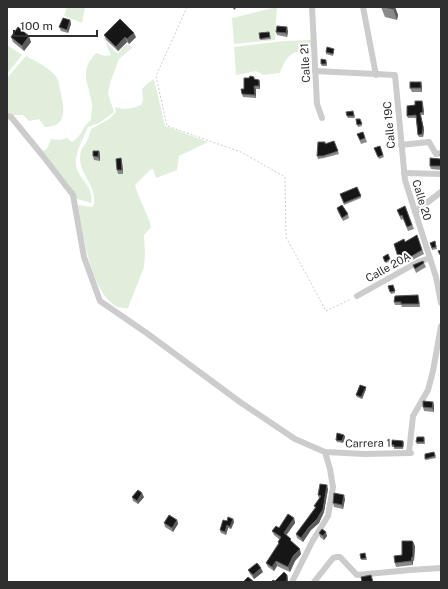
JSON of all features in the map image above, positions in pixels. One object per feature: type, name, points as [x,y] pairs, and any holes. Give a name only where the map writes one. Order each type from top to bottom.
[{"type":"street","name":"Calle 21","points":[[312,7],[317,104],[322,118]]},
{"type":"street","points":[[315,70],[376,75],[363,7]]},
{"type":"street","name":"Calle 19C","points":[[376,75],[395,75],[404,173]]},
{"type":"street","points":[[7,116],[11,117],[73,195],[84,257],[100,301],[148,334],[240,402],[295,439],[325,452],[333,487],[328,516],[312,542],[292,582]]},
{"type":"street","points":[[401,145],[429,142],[439,153]]},
{"type":"street","points":[[404,173],[441,174]]},
{"type":"street","name":"Calle 20","points":[[404,173],[436,277],[441,303]]},
{"type":"street","points":[[415,212],[441,192]]},
{"type":"street","name":"Calle 20A","points":[[357,296],[418,262],[430,258]]},
{"type":"street","name":"Carrera 1","points":[[325,452],[365,454],[410,452],[413,416],[428,390],[441,330]]},
{"type":"street","points":[[314,582],[333,558],[337,556],[357,575],[441,568]]},
{"type":"path","points":[[187,7],[156,76],[167,126],[240,152],[285,177],[286,237],[326,311],[357,296]]},
{"type":"green space","points":[[67,7],[85,7],[82,23],[64,16]]},
{"type":"green space","points":[[277,7],[275,40],[234,44],[232,18]]},
{"type":"green space","points":[[103,37],[118,54],[127,44],[132,48],[119,59],[110,83],[108,94],[114,112],[99,123],[88,127],[77,154],[77,169],[88,186],[91,203],[77,199],[68,184],[43,151],[47,149],[51,139],[60,140],[67,138],[72,142],[91,120],[92,104],[87,84],[86,72],[87,66],[96,53],[105,56],[111,55]]},
{"type":"green space","points":[[311,40],[311,47],[288,57],[280,73],[263,75],[256,71],[236,75],[234,47],[284,41]]},
{"type":"green space","points":[[7,45],[22,55],[7,74]]},
{"type":"green space","points":[[26,56],[47,68],[58,79],[63,103],[63,114],[61,120],[53,126],[45,127],[39,119],[29,121],[23,115],[11,115],[7,112],[7,78]]},
{"type":"green space","points":[[154,79],[165,126],[208,142],[179,156],[177,170],[156,178],[153,169],[150,170],[135,185],[151,227],[144,235],[144,267],[128,308],[122,308],[116,306],[107,299],[100,288],[94,275],[85,245],[78,205],[93,207],[94,199],[91,186],[81,167],[81,151],[88,140],[91,129],[109,119],[116,112],[115,107],[128,109],[141,105],[143,100],[142,89]]},
{"type":"building","points":[[63,18],[70,20],[67,30],[59,27]]},
{"type":"building","points":[[120,19],[134,33],[127,39],[125,37],[116,47],[104,35]]},
{"type":"building","points":[[277,26],[287,27],[286,33],[276,32]]},
{"type":"building","points":[[18,27],[29,36],[22,46],[11,37]]},
{"type":"building","points":[[269,32],[270,37],[260,39],[259,33]]},
{"type":"building","points":[[327,47],[334,49],[333,54],[326,52]]},
{"type":"building","points":[[321,59],[326,60],[326,64],[321,64]]},
{"type":"building","points":[[250,76],[259,80],[259,86],[254,86],[255,95],[242,94],[241,89],[244,89],[244,78],[249,78]]},
{"type":"building","points":[[410,82],[421,82],[421,88],[410,88]]},
{"type":"building","points":[[415,101],[422,101],[423,112],[420,113],[423,127],[422,134],[418,135],[416,115],[407,116],[407,106],[415,105]]},
{"type":"building","points":[[353,111],[354,116],[347,116],[346,112]]},
{"type":"building","points":[[356,119],[360,119],[362,124],[357,125]]},
{"type":"building","points":[[363,132],[365,138],[360,140],[357,134]]},
{"type":"building","points":[[334,141],[338,151],[323,156],[317,156],[318,142],[325,142],[325,144]]},
{"type":"building","points":[[380,146],[383,155],[378,157],[374,148]]},
{"type":"building","points":[[93,151],[99,151],[98,157],[93,156]]},
{"type":"building","points":[[121,158],[122,170],[117,170],[116,159]]},
{"type":"building","points":[[430,158],[441,159],[441,166],[430,166]]},
{"type":"building","points":[[357,187],[361,196],[344,203],[340,194]]},
{"type":"building","points":[[342,205],[348,214],[342,218],[337,208]]},
{"type":"building","points":[[405,206],[412,225],[407,227],[402,215],[400,216],[397,210]]},
{"type":"building","points":[[417,235],[422,250],[400,263],[394,244],[404,239],[405,242]]},
{"type":"building","points":[[435,241],[436,247],[432,248],[430,243]]},
{"type":"building","points":[[388,254],[390,259],[385,262],[383,257]]},
{"type":"building","points":[[423,261],[424,263],[415,269],[413,265]]},
{"type":"building","points":[[393,285],[395,291],[390,292],[388,286]]},
{"type":"building","points":[[418,295],[419,304],[401,304],[401,302],[394,302],[395,296]]},
{"type":"building","points":[[360,385],[366,387],[361,397],[356,395]]},
{"type":"building","points":[[423,401],[433,402],[432,408],[423,407]]},
{"type":"building","points":[[337,433],[344,435],[342,441],[336,440]]},
{"type":"building","points":[[417,437],[424,437],[424,442],[416,442]]},
{"type":"building","points":[[392,440],[403,441],[403,447],[394,447],[394,445],[391,445]]},
{"type":"building","points":[[434,452],[435,456],[425,459],[425,454]]},
{"type":"building","points":[[320,484],[327,485],[323,509],[317,519],[301,538],[296,534],[316,507],[314,506],[321,496],[318,495]]},
{"type":"building","points":[[138,490],[142,493],[137,501],[132,497]]},
{"type":"building","points":[[334,493],[344,495],[342,505],[333,503]]},
{"type":"building","points":[[288,514],[294,518],[284,533],[300,549],[293,556],[288,567],[276,561],[272,567],[266,563],[279,543],[278,542],[281,537],[272,531],[276,526],[279,528]]},
{"type":"building","points":[[169,515],[177,520],[172,528],[164,523]]},
{"type":"building","points":[[228,517],[233,519],[230,527],[227,525],[225,532],[220,530],[223,520],[227,521]]},
{"type":"building","points":[[322,529],[326,532],[323,536],[319,533]]},
{"type":"building","points":[[402,541],[413,542],[413,557],[411,561],[395,563],[394,556],[402,555]]},
{"type":"building","points":[[365,553],[366,558],[361,559],[360,554]]},
{"type":"building","points":[[257,563],[261,568],[253,575],[248,570]]},
{"type":"building","points":[[284,572],[287,575],[287,581],[271,582],[273,580],[275,581]]},
{"type":"building","points":[[371,575],[373,582],[362,582],[361,577]]},
{"type":"building","points":[[248,577],[253,581],[243,582]]}]
